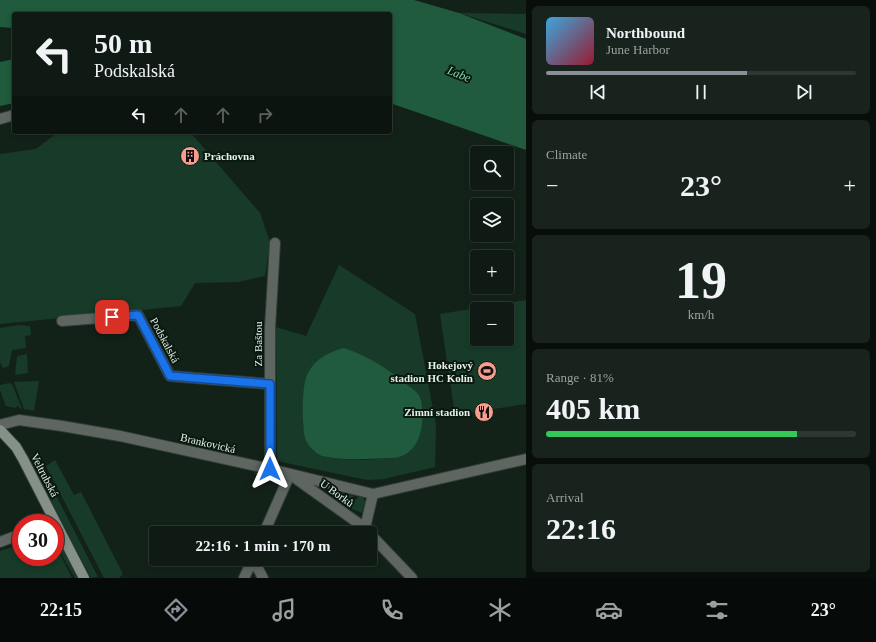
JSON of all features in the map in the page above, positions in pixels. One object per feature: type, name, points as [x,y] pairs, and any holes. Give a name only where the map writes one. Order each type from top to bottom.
[{"type":"street","points":[[0,119],[12,116]]},
{"type":"street","name":"Za Baštou","points":[[270,469],[270,328],[275,243]]},
{"type":"street","name":"Podskalská","points":[[62,321],[138,315],[170,376],[270,384]]},
{"type":"street","name":"Brankovická","points":[[0,425],[19,420],[120,436],[270,469],[374,494],[526,459]]},
{"type":"street","name":"Veltrubská","points":[[0,430],[16,447],[48,514]]},
{"type":"street","points":[[267,526],[290,474]]},
{"type":"street","name":"U Borků","points":[[290,474],[360,526]]},
{"type":"street","points":[[369,526],[374,494]]},
{"type":"street","points":[[0,542],[12,537]]},
{"type":"street","name":"U Borků","points":[[377,541],[412,578]]},
{"type":"street","name":"Veltrubská","points":[[64,543],[84,578]]},
{"type":"street","points":[[244,578],[250,566]]},
{"type":"street","points":[[257,566],[263,578]]},
{"type":"shaded area","points":[[459,13],[526,14],[526,34]]},
{"type":"shaded area","points":[[55,134],[192,134],[260,213],[270,242],[265,276],[238,282],[195,283],[181,306],[0,324],[0,154],[36,149]]},
{"type":"shaded area","points":[[339,265],[415,314],[436,425],[435,467],[384,479],[367,480],[277,461],[276,327],[306,336]],"holes":[[[303,395],[395,458],[360,460],[322,456],[306,440],[303,425]]]},
{"type":"shaded area","name":"Hokejový stadion HC Kolín","points":[[526,300],[526,404],[455,415],[440,314],[470,309],[470,346],[514,346],[514,302]]},
{"type":"shaded area","points":[[19,325],[30,326],[31,335],[25,336],[26,348],[12,350],[9,366],[3,368],[0,362],[0,328]]},
{"type":"shaded area","points":[[27,354],[28,373],[15,375],[17,356]]},
{"type":"shaded area","points":[[39,381],[34,411],[24,409],[14,382]]},
{"type":"shaded area","points":[[9,383],[12,384],[22,409],[19,408],[19,406],[16,408],[6,406],[0,390],[0,385]]},
{"type":"shaded area","points":[[55,460],[74,495],[81,492],[123,574],[119,578],[104,578],[46,466]]},
{"type":"shaded area","points":[[254,472],[278,477],[277,480],[254,474]]},
{"type":"shaded area","points":[[45,474],[98,577],[91,578],[64,526],[64,514],[58,514],[39,477]]},
{"type":"shaded area","points":[[329,490],[354,496],[346,502],[341,498],[339,500],[325,491]]},
{"type":"shaded area","points":[[359,497],[363,497],[365,502],[362,513],[347,507]]},
{"type":"shaded area","points":[[12,547],[12,566],[64,566],[64,562],[72,578],[0,578],[0,551]]},
{"type":"shaded area","points":[[64,552],[77,578],[75,578],[64,558]]},
{"type":"water","name":"Labe","points":[[0,0],[414,0],[459,13],[526,39],[526,150],[392,104],[392,12],[12,12],[12,28],[0,27]]},
{"type":"water","points":[[12,59],[12,103],[0,106],[0,62]]},
{"type":"water","points":[[344,348],[369,359],[392,373],[414,390],[419,396],[422,405],[422,427],[420,435],[412,448],[400,457],[355,459],[323,456],[319,455],[312,448],[305,438],[303,395],[308,373],[315,363],[323,356]]},
{"type":"place","name":"Práchovna","points":[[190,156]]},
{"type":"place","name":"Hokejový stadion HC Kolín","points":[[487,371]]},
{"type":"place","name":"Zimní stadion","points":[[484,412]]},
{"type":"route","points":[[112,317],[138,315],[170,376],[270,384],[270,469]]}]
